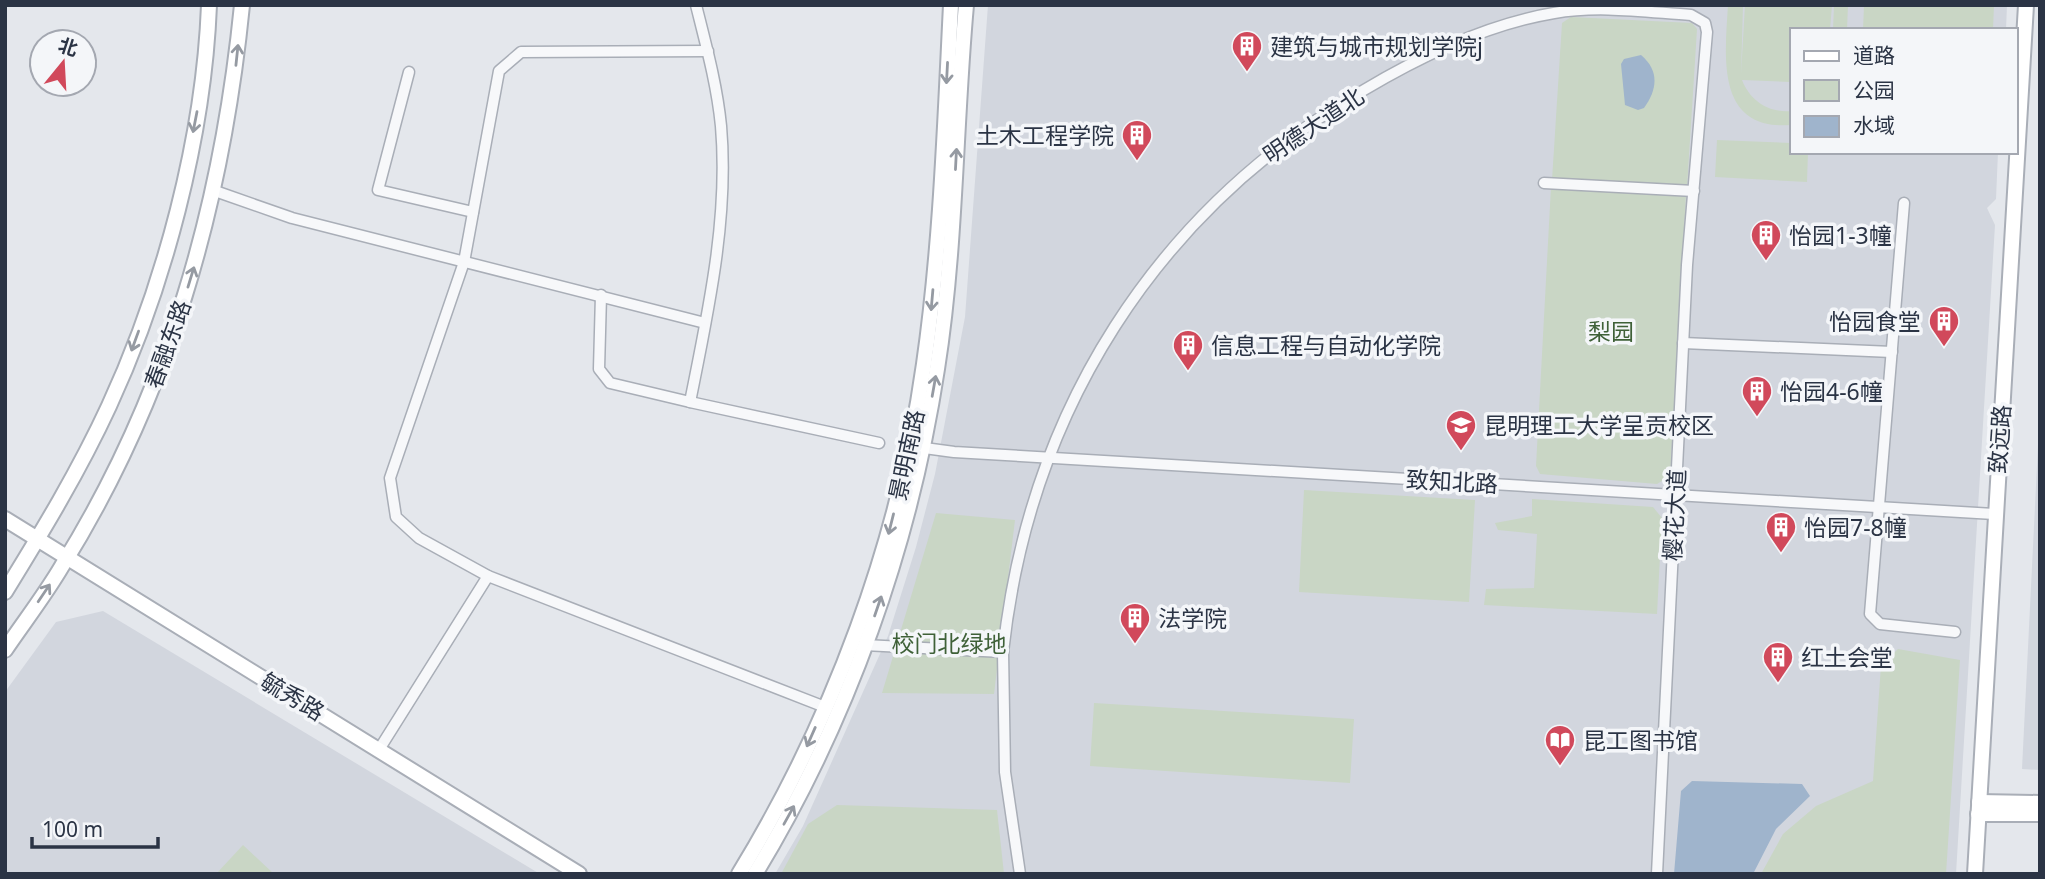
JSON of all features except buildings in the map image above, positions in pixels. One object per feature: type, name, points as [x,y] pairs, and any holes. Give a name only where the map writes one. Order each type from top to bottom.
[{"type":"street","name":"春融东路","points":[[5,592],[109,406],[163,258],[197,108],[209,5]]},
{"type":"street","name":"春融东路","points":[[5,650],[68,557],[112,475],[176,327],[215,191],[229,118],[242,5]]},
{"type":"street","points":[[690,402],[714,265],[720,190],[721,127],[708,51],[696,5]]},
{"type":"street","name":"景明南路","points":[[738,874],[793,777],[825,707],[886,540],[916,447],[931,307],[951,5]]},
{"type":"street","name":"景明南路","points":[[755,874],[806,782],[864,645],[900,543],[916,447],[945,309],[966,5]]},
{"type":"street","name":"致远路","points":[[2017,148],[2026,5]]},
{"type":"street","name":"明德大道北","points":[[1020,874],[1005,772],[1003,652],[1023,539],[1050,457],[1099,350],[1166,254],[1218,199],[1268,153],[1326,112],[1396,71],[1501,26],[1541,15],[1581,9],[1691,15],[1705,23],[1707,32]]},
{"type":"street","name":"樱花大道","points":[[1657,874],[1683,343],[1707,32]]},
{"type":"street","points":[[708,51],[521,52],[499,71],[464,262],[390,478],[396,517],[419,538],[488,576],[825,707]]},
{"type":"street","points":[[409,72],[379,190],[473,212]]},
{"type":"street","name":"致远路","points":[[1975,874],[2017,154]]},
{"type":"street","points":[[1544,183],[1694,191]]},
{"type":"street","points":[[215,191],[292,218],[705,323]]},
{"type":"street","points":[[1904,203],[1881,507],[1870,614],[1880,624],[1955,632]]},
{"type":"street","points":[[601,295],[599,369],[610,383],[879,443]]},
{"type":"street","points":[[1683,343],[1892,352]]},
{"type":"street","name":"致知北路","points":[[916,447],[1994,514]]},
{"type":"street","name":"毓秀路","points":[[5,520],[380,748],[579,874]]},
{"type":"street","points":[[380,748],[488,576]]},
{"type":"street","points":[[864,645],[1003,652]]},
{"type":"street","points":[[1978,808],[2040,803]]},
{"type":"street","points":[[1978,808],[2040,814]]},
{"type":"shaded area","name":"昆明理工大学呈贡校区","points":[[988,5],[2007,5],[2006,28],[1790,28],[1790,154],[1998,154],[1996,199],[1987,208],[1995,225],[1956,874],[775,874],[803,826],[888,636],[935,474],[965,317]]},
{"type":"shaded area","points":[[2040,405],[2040,770],[2022,769]]},
{"type":"shaded area","points":[[103,611],[540,874],[6,874],[5,692],[56,622]]},
{"type":"green space","points":[[1728,5],[1743,5],[1741,74],[1745,5],[1832,5],[1830,28],[1790,28],[1790,82],[1742,80],[1750,94],[1761,104],[1775,110],[1790,111],[1790,125],[1766,124],[1749,116],[1737,103],[1730,86],[1726,46]]},
{"type":"green space","points":[[1834,5],[1848,5],[1847,28],[1833,28]]},
{"type":"green space","points":[[1864,5],[1994,5],[1993,28],[1863,28]]},
{"type":"green space","points":[[1571,17],[1692,23],[1697,29],[1687,188],[1552,180],[1562,23]]},
{"type":"green space","points":[[1717,140],[1790,143],[1790,154],[1808,154],[1807,182],[1715,177]]},
{"type":"green space","name":"梨园","points":[[1551,187],[1686,195],[1670,476],[1657,484],[1540,474],[1536,466]]},
{"type":"green space","points":[[1304,490],[1475,500],[1469,602],[1299,592]]},
{"type":"green space","points":[[1532,499],[1653,507],[1662,518],[1657,614],[1484,605],[1486,589],[1534,588],[1537,534],[1498,530],[1495,523],[1532,516]]},
{"type":"green space","name":"校门北绿地","points":[[936,513],[1015,520],[994,694],[882,693]]},
{"type":"green space","points":[[1898,649],[1960,660],[1946,874],[1761,874],[1783,834],[1816,806],[1873,781],[1881,665]]},
{"type":"green space","points":[[1094,703],[1354,719],[1350,783],[1090,766]]},
{"type":"green space","points":[[837,805],[997,810],[1004,874],[781,874],[808,824]]},
{"type":"green space","points":[[243,845],[274,874],[216,874]]},
{"type":"water","points":[[1641,55],[1654,74],[1654,88],[1644,108],[1638,110],[1625,105],[1621,64],[1624,59]]},
{"type":"water","points":[[1692,781],[1802,784],[1810,796],[1776,829],[1753,874],[1674,874],[1681,791]]},
{"type":"place","name":"建筑与城市规划学院j","points":[[1247,73]]},
{"type":"place","name":"土木工程学院","points":[[1137,162]]},
{"type":"place","name":"怡园1-3幢","points":[[1766,262]]},
{"type":"place","name":"怡园食堂","points":[[1944,348]]},
{"type":"place","name":"信息工程与自动化学院","points":[[1188,372]]},
{"type":"place","name":"怡园4-6幢","points":[[1757,418]]},
{"type":"place","name":"昆明理工大学呈贡校区","points":[[1461,452]]},
{"type":"place","name":"怡园7-8幢","points":[[1781,554]]},
{"type":"place","name":"法学院","points":[[1135,645]]},
{"type":"place","name":"红土会堂","points":[[1778,684]]},
{"type":"place","name":"昆工图书馆","points":[[1560,767]]}]
